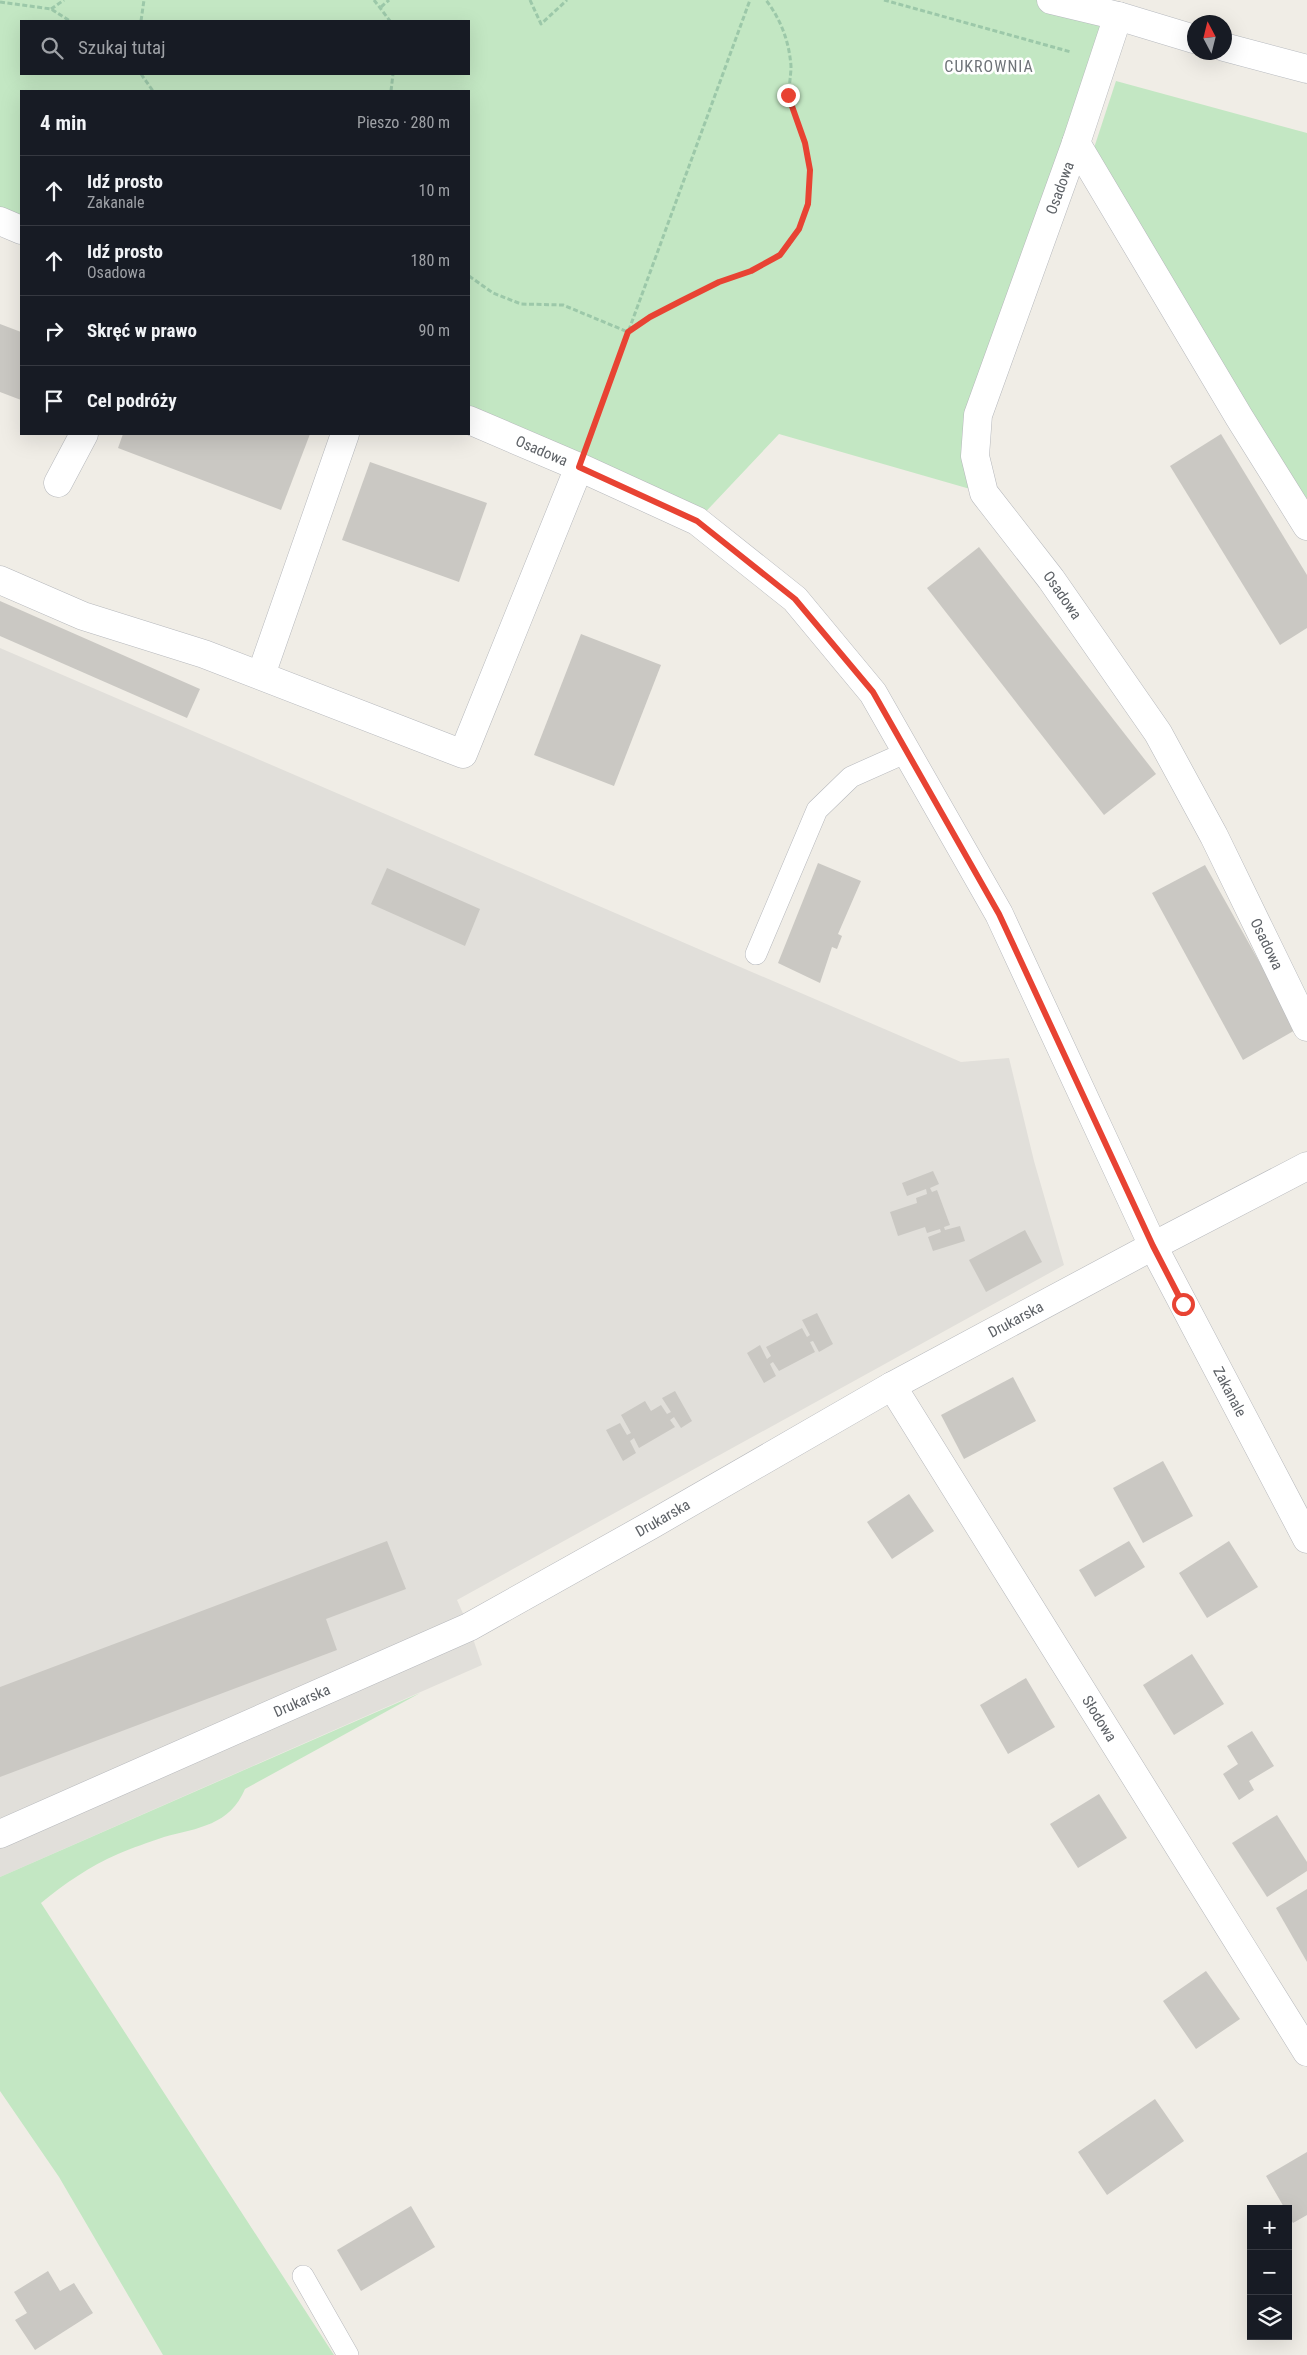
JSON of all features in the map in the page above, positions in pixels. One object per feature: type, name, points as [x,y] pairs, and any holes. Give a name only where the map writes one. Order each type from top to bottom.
[{"type":"street","points":[[1051,0],[1118,16],[1187,37]]},
{"type":"street","name":"Osadowa","points":[[1118,16],[1076,143],[978,415],[975,456],[984,493],[1051,579],[1158,733],[1214,836],[1307,1027]]},
{"type":"street","points":[[1232,49],[1307,69]]},
{"type":"street","name":"Osadowa","points":[[1076,143],[1239,417],[1307,526]]},
{"type":"street","points":[[0,221],[20,230]]},
{"type":"street","name":"Osadowa","points":[[470,420],[579,467],[697,521],[795,599],[873,692],[999,914],[1153,1246]]},
{"type":"street","points":[[58,483],[83,435]]},
{"type":"street","points":[[261,675],[345,435]]},
{"type":"street","points":[[0,580],[82,616],[204,654],[463,754],[579,467]]},
{"type":"street","name":"Drukarska","points":[[0,1834],[469,1626],[652,1525],[892,1386],[1307,1166]]},
{"type":"street","name":"Zakanale","points":[[1153,1246],[1307,1539]]},
{"type":"street","name":"Słodowa","points":[[892,1386],[1307,2052]]},
{"type":"lane","points":[[756,954],[817,810],[851,777],[907,752]]},
{"type":"lane","points":[[303,2276],[348,2355]]},
{"type":"path","points":[[51,9],[64,0]]},
{"type":"path","points":[[140,20],[144,0]]},
{"type":"path","points":[[374,0],[389,20]]},
{"type":"path","points":[[381,7],[389,0]]},
{"type":"path","points":[[530,0],[541,24],[568,0]]},
{"type":"path","points":[[579,467],[750,0]]},
{"type":"path","points":[[628,332],[650,317],[681,301],[719,282],[751,271],[780,255],[799,229],[808,204],[810,170],[805,143],[788,95],[791,67],[787,40],[777,14],[766,0]]},
{"type":"path","points":[[884,0],[1103,61]]},
{"type":"path","points":[[0,2],[51,9],[68,20]]},
{"type":"path","points":[[142,75],[152,90]]},
{"type":"path","points":[[391,90],[393,75]]},
{"type":"path","points":[[470,277],[494,293],[521,304],[562,305],[628,332]]},
{"type":"shaded area","points":[[0,648],[961,1062],[1009,1058],[1034,1161],[1064,1265],[457,1600],[469,1627],[482,1665],[0,1877]]},
{"type":"green space","points":[[0,0],[1051,0],[1118,16],[978,415],[984,493],[779,434],[697,521],[470,420],[470,90],[20,90],[20,230],[0,221]]},
{"type":"green space","points":[[1116,81],[1307,133],[1307,507],[1094,148]]},
{"type":"green space","points":[[420,1693],[245,1789],[239,1801],[222,1818],[201,1827],[158,1839],[97,1864],[41,1903],[334,2355],[163,2355],[59,2177],[0,2091],[0,1877]]},
{"type":"building","points":[[0,324],[20,332],[20,400],[0,392]]},
{"type":"building","points":[[1221,434],[1307,575],[1307,628],[1280,645],[1170,466]]},
{"type":"building","points":[[123,435],[310,435],[281,510],[118,448]]},
{"type":"building","points":[[370,462],[487,503],[459,582],[342,540]]},
{"type":"building","points":[[979,547],[1156,774],[1104,815],[927,588]]},
{"type":"building","points":[[0,601],[200,689],[187,718],[0,636]]},
{"type":"building","points":[[581,634],[661,665],[614,786],[534,755]]},
{"type":"building","points":[[818,863],[861,881],[838,934],[842,936],[837,949],[832,947],[820,983],[778,963]]},
{"type":"building","points":[[1205,865],[1297,1029],[1243,1060],[1152,893]]},
{"type":"building","points":[[387,868],[480,909],[465,946],[371,904]]},
{"type":"building","points":[[933,1171],[939,1184],[930,1188],[932,1192],[937,1190],[950,1225],[944,1227],[945,1230],[960,1226],[965,1241],[933,1251],[928,1237],[941,1232],[940,1229],[927,1233],[925,1227],[898,1236],[890,1212],[917,1203],[916,1198],[927,1194],[926,1189],[907,1196],[902,1183]]},
{"type":"building","points":[[1025,1230],[1042,1262],[986,1292],[969,1260]]},
{"type":"building","points":[[817,1313],[833,1344],[819,1352],[813,1341],[810,1342],[815,1352],[779,1371],[773,1362],[770,1364],[776,1376],[764,1383],[747,1353],[760,1345],[767,1359],[771,1356],[766,1347],[802,1328],[807,1337],[810,1335],[802,1320]]},
{"type":"building","points":[[1013,1377],[1036,1421],[964,1459],[941,1415]]},
{"type":"building","points":[[675,1391],[692,1421],[681,1428],[674,1417],[670,1420],[675,1427],[639,1448],[634,1438],[630,1441],[636,1453],[623,1461],[606,1430],[620,1423],[627,1435],[631,1433],[621,1415],[645,1401],[651,1411],[661,1405],[667,1414],[671,1412],[662,1398]]},
{"type":"building","points":[[1163,1461],[1193,1516],[1143,1543],[1113,1488]]},
{"type":"building","points":[[909,1494],[934,1531],[892,1559],[867,1522]]},
{"type":"building","points":[[387,1541],[406,1589],[326,1619],[337,1650],[0,1777],[0,1687]]},
{"type":"building","points":[[1129,1541],[1145,1567],[1095,1597],[1079,1570]]},
{"type":"building","points":[[1229,1541],[1258,1587],[1207,1618],[1179,1573]]},
{"type":"building","points":[[1192,1654],[1224,1704],[1174,1735],[1143,1685]]},
{"type":"building","points":[[1026,1678],[1055,1727],[1008,1754],[980,1705]]},
{"type":"building","points":[[1252,1731],[1274,1766],[1249,1781],[1254,1790],[1239,1800],[1223,1774],[1238,1764],[1227,1746]]},
{"type":"building","points":[[1099,1794],[1127,1838],[1078,1868],[1050,1824]]},
{"type":"building","points":[[1277,1815],[1307,1862],[1307,1871],[1267,1897],[1232,1843]]},
{"type":"building","points":[[1307,1889],[1307,1962],[1276,1908]]},
{"type":"building","points":[[1206,1971],[1240,2019],[1196,2049],[1163,2001]]},
{"type":"building","points":[[1155,2099],[1184,2141],[1107,2195],[1078,2152]]},
{"type":"building","points":[[1307,2152],[1307,2215],[1293,2223],[1292,2205],[1283,2205],[1266,2176]]},
{"type":"building","points":[[411,2206],[435,2247],[361,2291],[337,2250]]},
{"type":"building","points":[[48,2271],[60,2291],[74,2283],[93,2313],[35,2350],[15,2320],[27,2313],[14,2292]]},
{"type":"district","name":"CUKROWNIA","points":[[989,66]]},
{"type":"route","points":[[788,95],[794,117],[805,143],[810,170],[808,204],[799,229],[780,255],[751,271],[719,282],[681,301],[650,317],[628,332],[579,467],[697,521],[795,599],[873,692],[999,914],[1153,1246],[1183,1304]]}]
